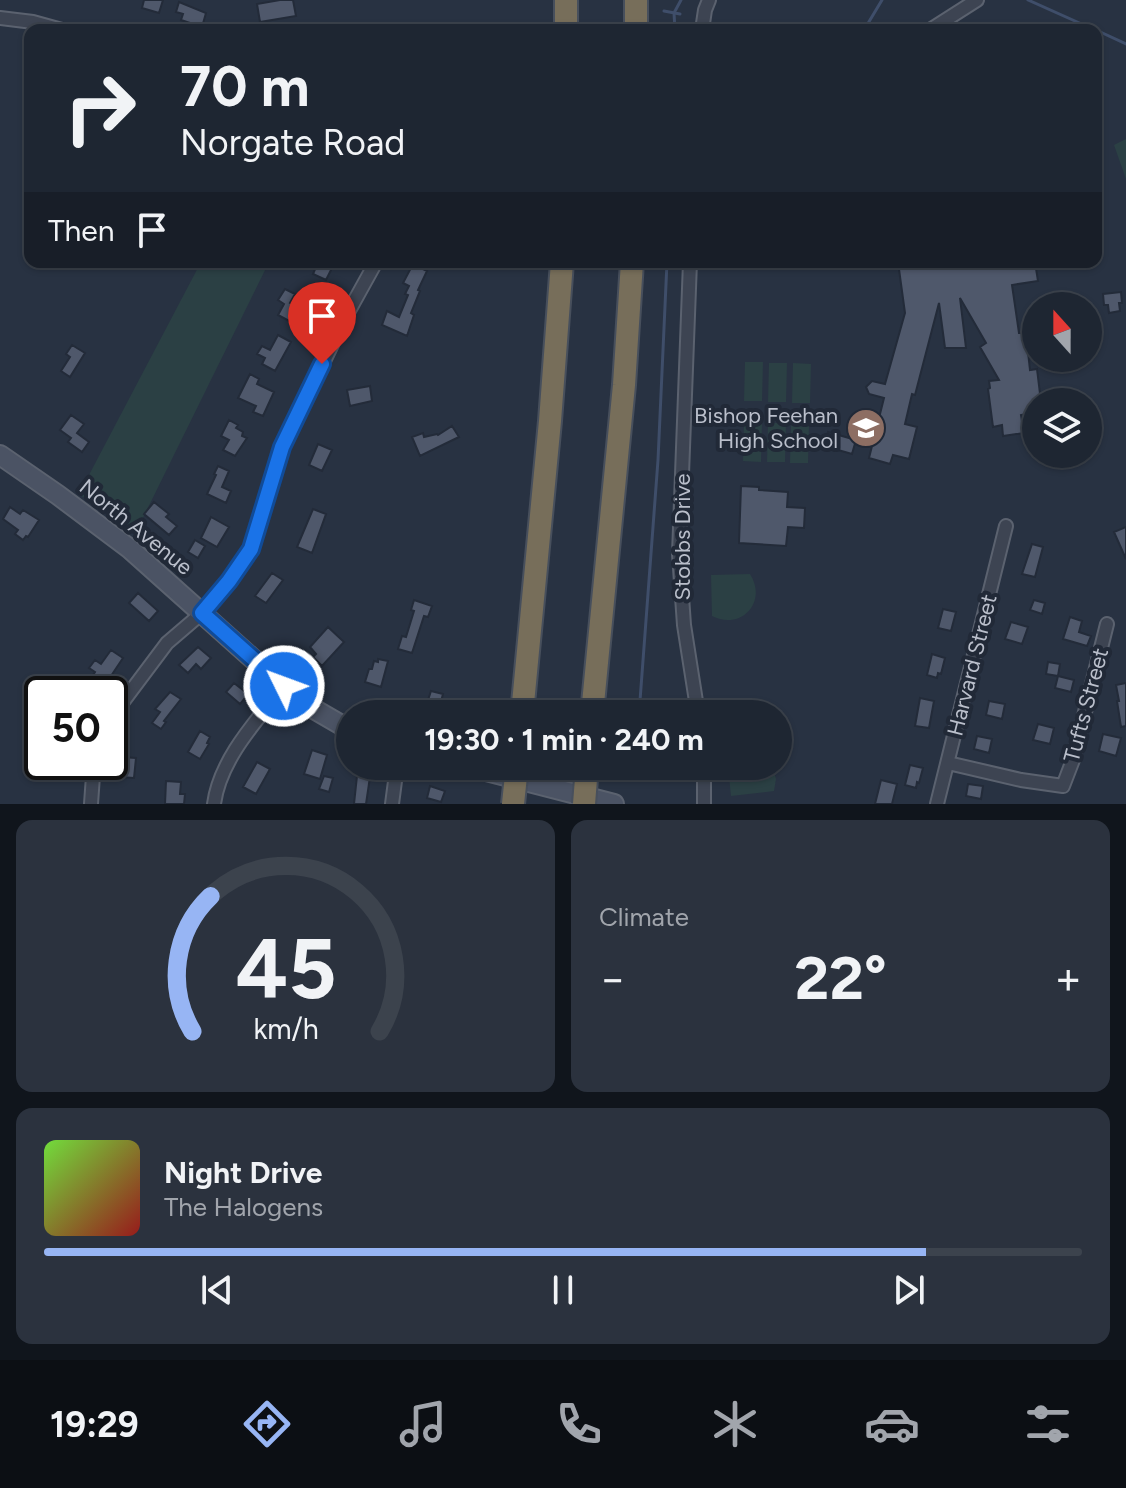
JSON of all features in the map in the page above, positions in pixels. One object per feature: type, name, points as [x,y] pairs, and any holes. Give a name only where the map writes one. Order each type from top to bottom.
[{"type":"highway","points":[[566,0],[566,24]]},
{"type":"highway","points":[[636,0],[636,24]]},
{"type":"highway","points":[[523,700],[562,268]]},
{"type":"highway","points":[[593,700],[624,385],[632,268]]},
{"type":"highway","points":[[513,804],[516,780]]},
{"type":"highway","points":[[584,804],[586,780]]},
{"type":"main road","name":"North Avenue","points":[[2,460],[130,549],[300,701],[336,722]]},
{"type":"main road","points":[[521,780],[614,804]]},
{"type":"street","points":[[703,24],[709,0]]},
{"type":"street","points":[[939,24],[977,0]]},
{"type":"street","points":[[0,18],[40,24]]},
{"type":"street","points":[[128,695],[167,643],[202,613],[229,581],[251,549],[282,447],[373,268]]},
{"type":"street","name":"Stobbs Drive","points":[[690,268],[679,554],[684,625],[696,700]]},
{"type":"street","name":"Harvard Street","points":[[937,804],[1006,526]]},
{"type":"street","name":"Tufts Street","points":[[948,763],[1063,786],[1073,760],[1107,624]]},
{"type":"street","points":[[214,804],[219,779],[284,686]]},
{"type":"street","points":[[91,804],[93,780]]},
{"type":"street","points":[[392,804],[395,780]]},
{"type":"street","points":[[704,780],[704,804]]},
{"type":"green space","points":[[1126,139],[1126,179],[1114,145]]},
{"type":"green space","points":[[198,268],[266,268],[135,534],[79,494]]},
{"type":"green space","points":[[745,362],[763,362],[762,401],[744,401]]},
{"type":"green space","points":[[769,363],[787,363],[786,402],[768,402]]},
{"type":"green space","points":[[793,363],[811,364],[810,403],[792,403]]},
{"type":"green space","points":[[744,422],[762,423],[761,462],[743,461]]},
{"type":"green space","points":[[768,423],[786,423],[785,462],[767,462]]},
{"type":"green space","points":[[791,423],[809,424],[808,463],[790,463]]},
{"type":"green space","points":[[750,574],[756,594],[749,611],[733,620],[712,616],[711,575]]},
{"type":"green space","points":[[729,780],[776,780],[774,791],[731,796]]},
{"type":"building","points":[[144,0],[163,0],[159,13],[142,8]]},
{"type":"building","points":[[293,0],[296,16],[260,22],[257,4]]},
{"type":"building","points":[[179,2],[206,13],[203,24],[193,24],[181,20],[183,14],[176,12]]},
{"type":"building","points":[[316,268],[332,268],[326,280],[313,274]]},
{"type":"building","points":[[411,268],[427,271],[418,290],[407,336],[382,325],[387,311],[399,317],[408,295],[405,294],[409,286],[403,283]]},
{"type":"building","points":[[899,268],[1036,268],[1038,281],[1012,285],[1019,333],[1022,333],[1022,372],[1037,372],[1039,388],[1022,388],[1022,433],[1003,436],[1002,425],[993,427],[989,381],[999,380],[980,347],[986,343],[960,298],[966,348],[945,348],[939,303],[905,424],[917,427],[909,459],[893,455],[890,464],[869,458],[884,398],[869,394],[866,387],[872,381],[885,384],[905,313]]},
{"type":"building","points":[[285,289],[295,294],[290,303],[298,308],[291,322],[278,315],[284,304],[278,300]]},
{"type":"building","points":[[1121,292],[1120,311],[1109,313],[1103,294]]},
{"type":"building","points":[[278,335],[291,342],[275,371],[262,364],[265,358],[257,354],[262,346],[270,350]]},
{"type":"building","points":[[72,345],[85,353],[70,377],[61,371],[70,357],[66,354]]},
{"type":"building","points":[[250,374],[259,379],[257,384],[274,392],[263,416],[253,412],[256,406],[238,398]]},
{"type":"building","points":[[370,386],[372,401],[350,406],[347,390]]},
{"type":"building","points":[[71,415],[84,424],[77,433],[89,442],[82,452],[68,442],[71,438],[60,430]]},
{"type":"building","points":[[229,420],[238,425],[236,428],[247,438],[235,456],[223,450],[229,440],[221,436]]},
{"type":"building","points":[[452,426],[459,437],[420,456],[412,437],[423,433],[424,437],[438,435]]},
{"type":"building","points":[[828,432],[856,440],[852,454],[824,446]]},
{"type":"building","points":[[318,444],[332,450],[322,471],[309,465]]},
{"type":"building","points":[[218,466],[229,471],[222,487],[231,491],[226,503],[207,494]]},
{"type":"building","points":[[741,486],[788,492],[787,507],[805,508],[804,528],[788,527],[786,546],[739,543]]},
{"type":"building","points":[[154,502],[169,514],[166,517],[177,526],[169,535],[144,514]]},
{"type":"building","points":[[10,507],[20,514],[23,510],[39,520],[23,540],[15,534],[18,530],[3,519]]},
{"type":"building","points":[[313,509],[326,514],[312,553],[297,547]]},
{"type":"building","points":[[211,517],[229,527],[217,547],[201,538]]},
{"type":"building","points":[[1126,527],[1126,559],[1114,532]]},
{"type":"building","points":[[195,540],[205,546],[198,558],[188,552]]},
{"type":"building","points":[[1032,544],[1043,547],[1035,577],[1022,574]]},
{"type":"building","points":[[272,573],[283,580],[266,603],[255,596]]},
{"type":"building","points":[[138,593],[158,611],[149,621],[129,603]]},
{"type":"building","points":[[414,600],[432,606],[428,617],[424,616],[412,653],[398,649],[402,636],[406,637]]},
{"type":"building","points":[[1034,600],[1045,603],[1042,614],[1030,610]]},
{"type":"building","points":[[943,609],[956,612],[951,631],[938,628]]},
{"type":"building","points":[[1070,617],[1082,621],[1079,632],[1091,636],[1087,646],[1063,639]]},
{"type":"building","points":[[1011,622],[1028,627],[1022,644],[1005,639]]},
{"type":"building","points":[[328,627],[344,642],[322,666],[313,657],[316,654],[310,647]]},
{"type":"building","points":[[198,647],[211,658],[201,669],[196,664],[188,673],[179,665]]},
{"type":"building","points":[[111,650],[123,658],[111,676],[92,676],[95,672],[89,668],[95,660],[101,664]]},
{"type":"building","points":[[932,654],[945,658],[937,678],[927,675]]},
{"type":"building","points":[[378,659],[388,661],[381,687],[365,682],[369,669]]},
{"type":"building","points":[[1048,662],[1060,664],[1058,676],[1046,674]]},
{"type":"building","points":[[1058,676],[1074,680],[1071,692],[1055,688]]},
{"type":"building","points":[[234,683],[248,694],[240,704],[226,692]]},
{"type":"building","points":[[1126,683],[1126,726],[1121,727],[1116,685]]},
{"type":"building","points":[[431,691],[443,694],[441,700],[428,700]]},
{"type":"building","points":[[170,692],[181,699],[161,729],[152,723],[160,712],[155,709]]},
{"type":"building","points":[[920,698],[934,701],[929,728],[915,726]]},
{"type":"building","points":[[989,701],[1005,704],[1002,719],[986,715]]},
{"type":"building","points":[[1038,724],[1054,728],[1050,744],[1033,740]]},
{"type":"building","points":[[200,731],[210,737],[200,759],[188,752]]},
{"type":"building","points":[[1103,734],[1121,738],[1116,756],[1099,751]]},
{"type":"building","points":[[977,736],[992,739],[989,753],[974,749]]},
{"type":"building","points":[[312,750],[327,755],[320,779],[304,774]]},
{"type":"building","points":[[128,757],[136,758],[134,778],[128,778]]},
{"type":"building","points":[[257,762],[270,769],[256,794],[243,787]]},
{"type":"building","points":[[910,765],[923,768],[916,788],[905,785]]},
{"type":"building","points":[[324,776],[333,778],[329,792],[319,789]]},
{"type":"building","points":[[357,780],[370,780],[366,804],[354,804]]},
{"type":"building","points":[[881,780],[897,784],[892,804],[875,804]]},
{"type":"building","points":[[166,781],[181,782],[180,794],[185,794],[184,804],[165,804]]},
{"type":"building","points":[[968,784],[983,786],[981,799],[966,796]]},
{"type":"building","points":[[430,786],[445,791],[441,802],[427,798]]},
{"type":"waterway","points":[[675,24],[674,13],[681,0]]},
{"type":"waterway","points":[[868,24],[882,0]]},
{"type":"waterway","points":[[1028,0],[1082,24]]},
{"type":"waterway","points":[[664,11],[680,14]]},
{"type":"waterway","points":[[1102,33],[1126,44]]},
{"type":"waterway","points":[[640,700],[658,460],[667,268]]},
{"type":"place","name":"Bishop Feehan High School","points":[[866,428]]},
{"type":"route","points":[[284,686],[202,613],[251,549],[282,447],[322,364]]}]
